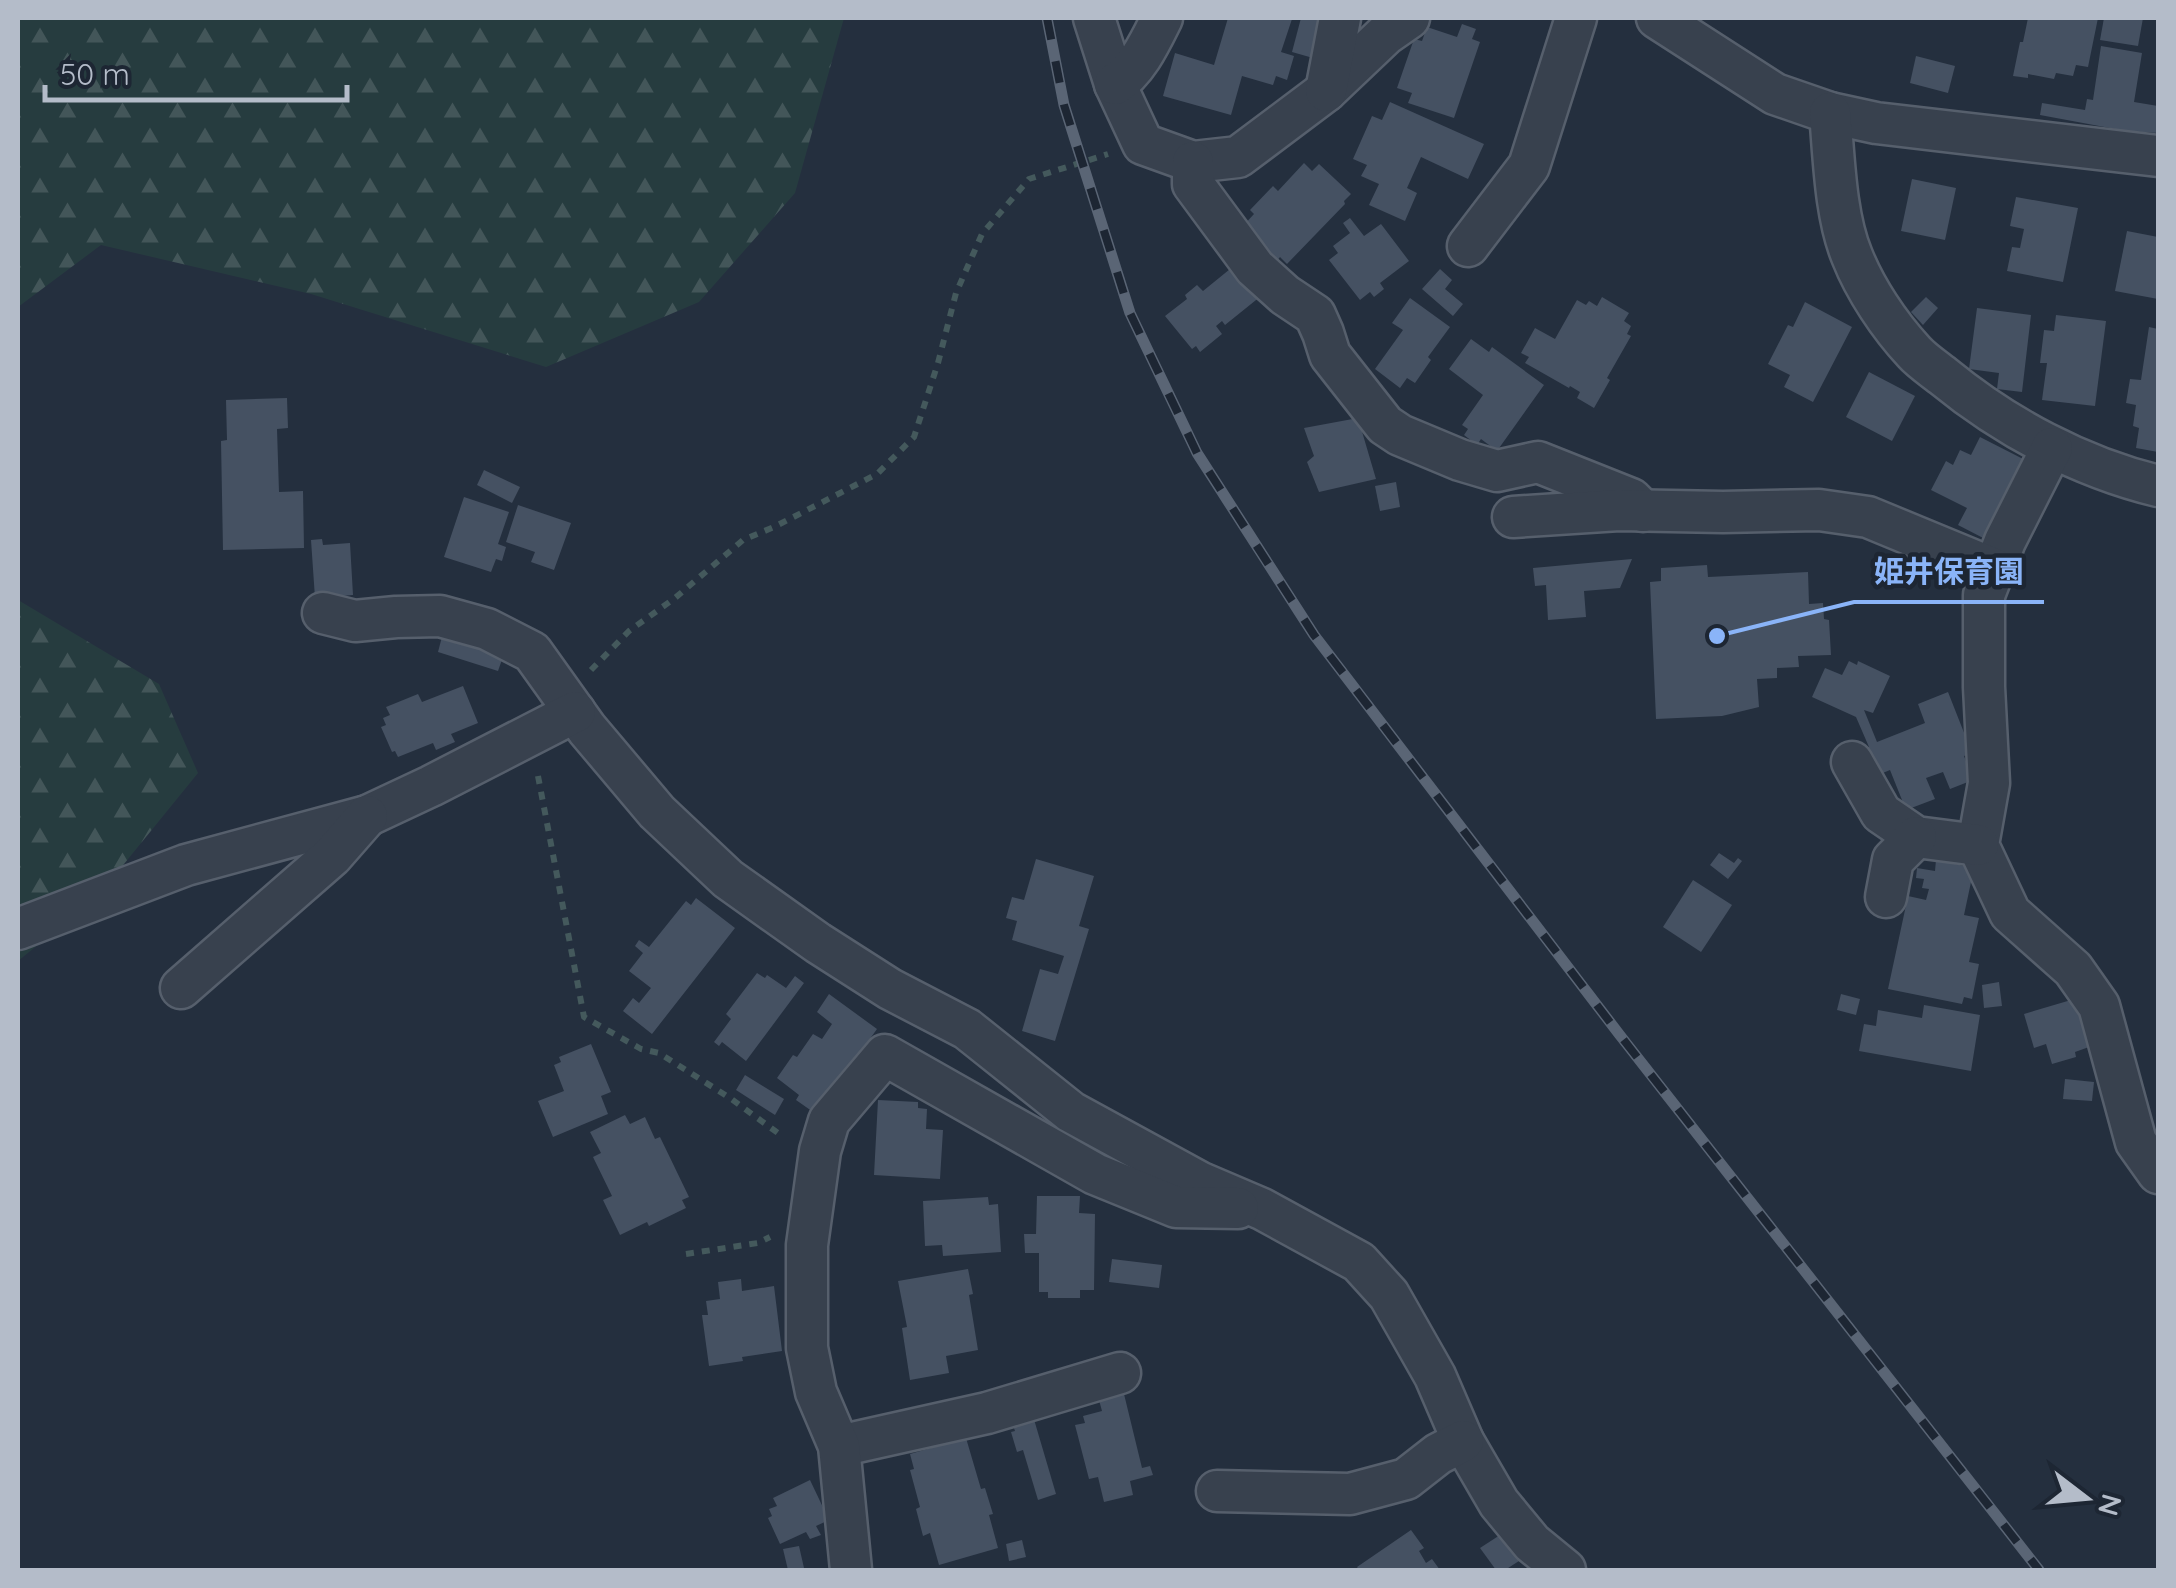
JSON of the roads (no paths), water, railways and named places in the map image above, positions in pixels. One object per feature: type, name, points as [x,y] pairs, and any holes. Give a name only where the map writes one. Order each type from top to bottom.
[{"type":"street","points":[[1094,18],[1115,84],[1142,144],[1193,162],[1238,157],[1326,91],[1394,23]]},
{"type":"street","points":[[1115,84],[1124,78],[1162,18]]},
{"type":"street","points":[[1326,91],[1340,18]]},
{"type":"street","points":[[1468,246],[1529,166],[1576,18]]},
{"type":"street","points":[[1657,18],[1775,94],[1830,113],[1876,123],[2158,156]]},
{"type":"street","points":[[1830,113],[1839,202],[1851,255],[1878,305],[1914,352],[1960,390],[2030,437],[2158,486]]},
{"type":"street","points":[[1193,162],[1194,184],[1256,268],[1315,315],[1330,355],[1385,425],[1400,435],[1497,472],[1538,462],[1631,499],[1643,511]]},
{"type":"street","points":[[2052,448],[2005,541],[1984,596],[1988,783],[1978,845],[2010,913],[2073,970],[2099,1006],[2136,1142],[2158,1173]]},
{"type":"street","points":[[1513,517],[1619,510],[1818,510],[1868,516],[1994,568]]},
{"type":"street","points":[[323,613],[355,621],[440,616],[487,629],[532,652],[575,712],[657,812],[728,879],[890,989],[967,1029],[1071,1112],[1359,1262],[1389,1295],[1435,1376],[1463,1442],[1500,1503],[1532,1544],[1565,1570]]},
{"type":"street","points":[[18,929],[186,866],[367,816],[575,712]]},
{"type":"street","points":[[1852,762],[1880,814],[1916,837],[1978,845]]},
{"type":"street","points":[[181,988],[332,856],[367,816]]},
{"type":"street","points":[[1886,897],[1893,860],[1916,837]]},
{"type":"street","points":[[851,1570],[839,1446],[816,1392],[807,1348],[807,1245],[820,1151],[829,1121],[885,1056],[1095,1174],[1176,1207],[1262,1209]]},
{"type":"street","points":[[839,1446],[987,1413],[1120,1373]]},
{"type":"street","points":[[1216,1492],[1350,1494],[1406,1478],[1438,1454],[1463,1442]]},
{"type":"railway","points":[[1047,18],[1064,105],[1130,313],[1197,453],[1314,635],[1619,1034],[2039,1570]]},
{"type":"place","name":"姫井保育園","points":[[1717,636]]}]
